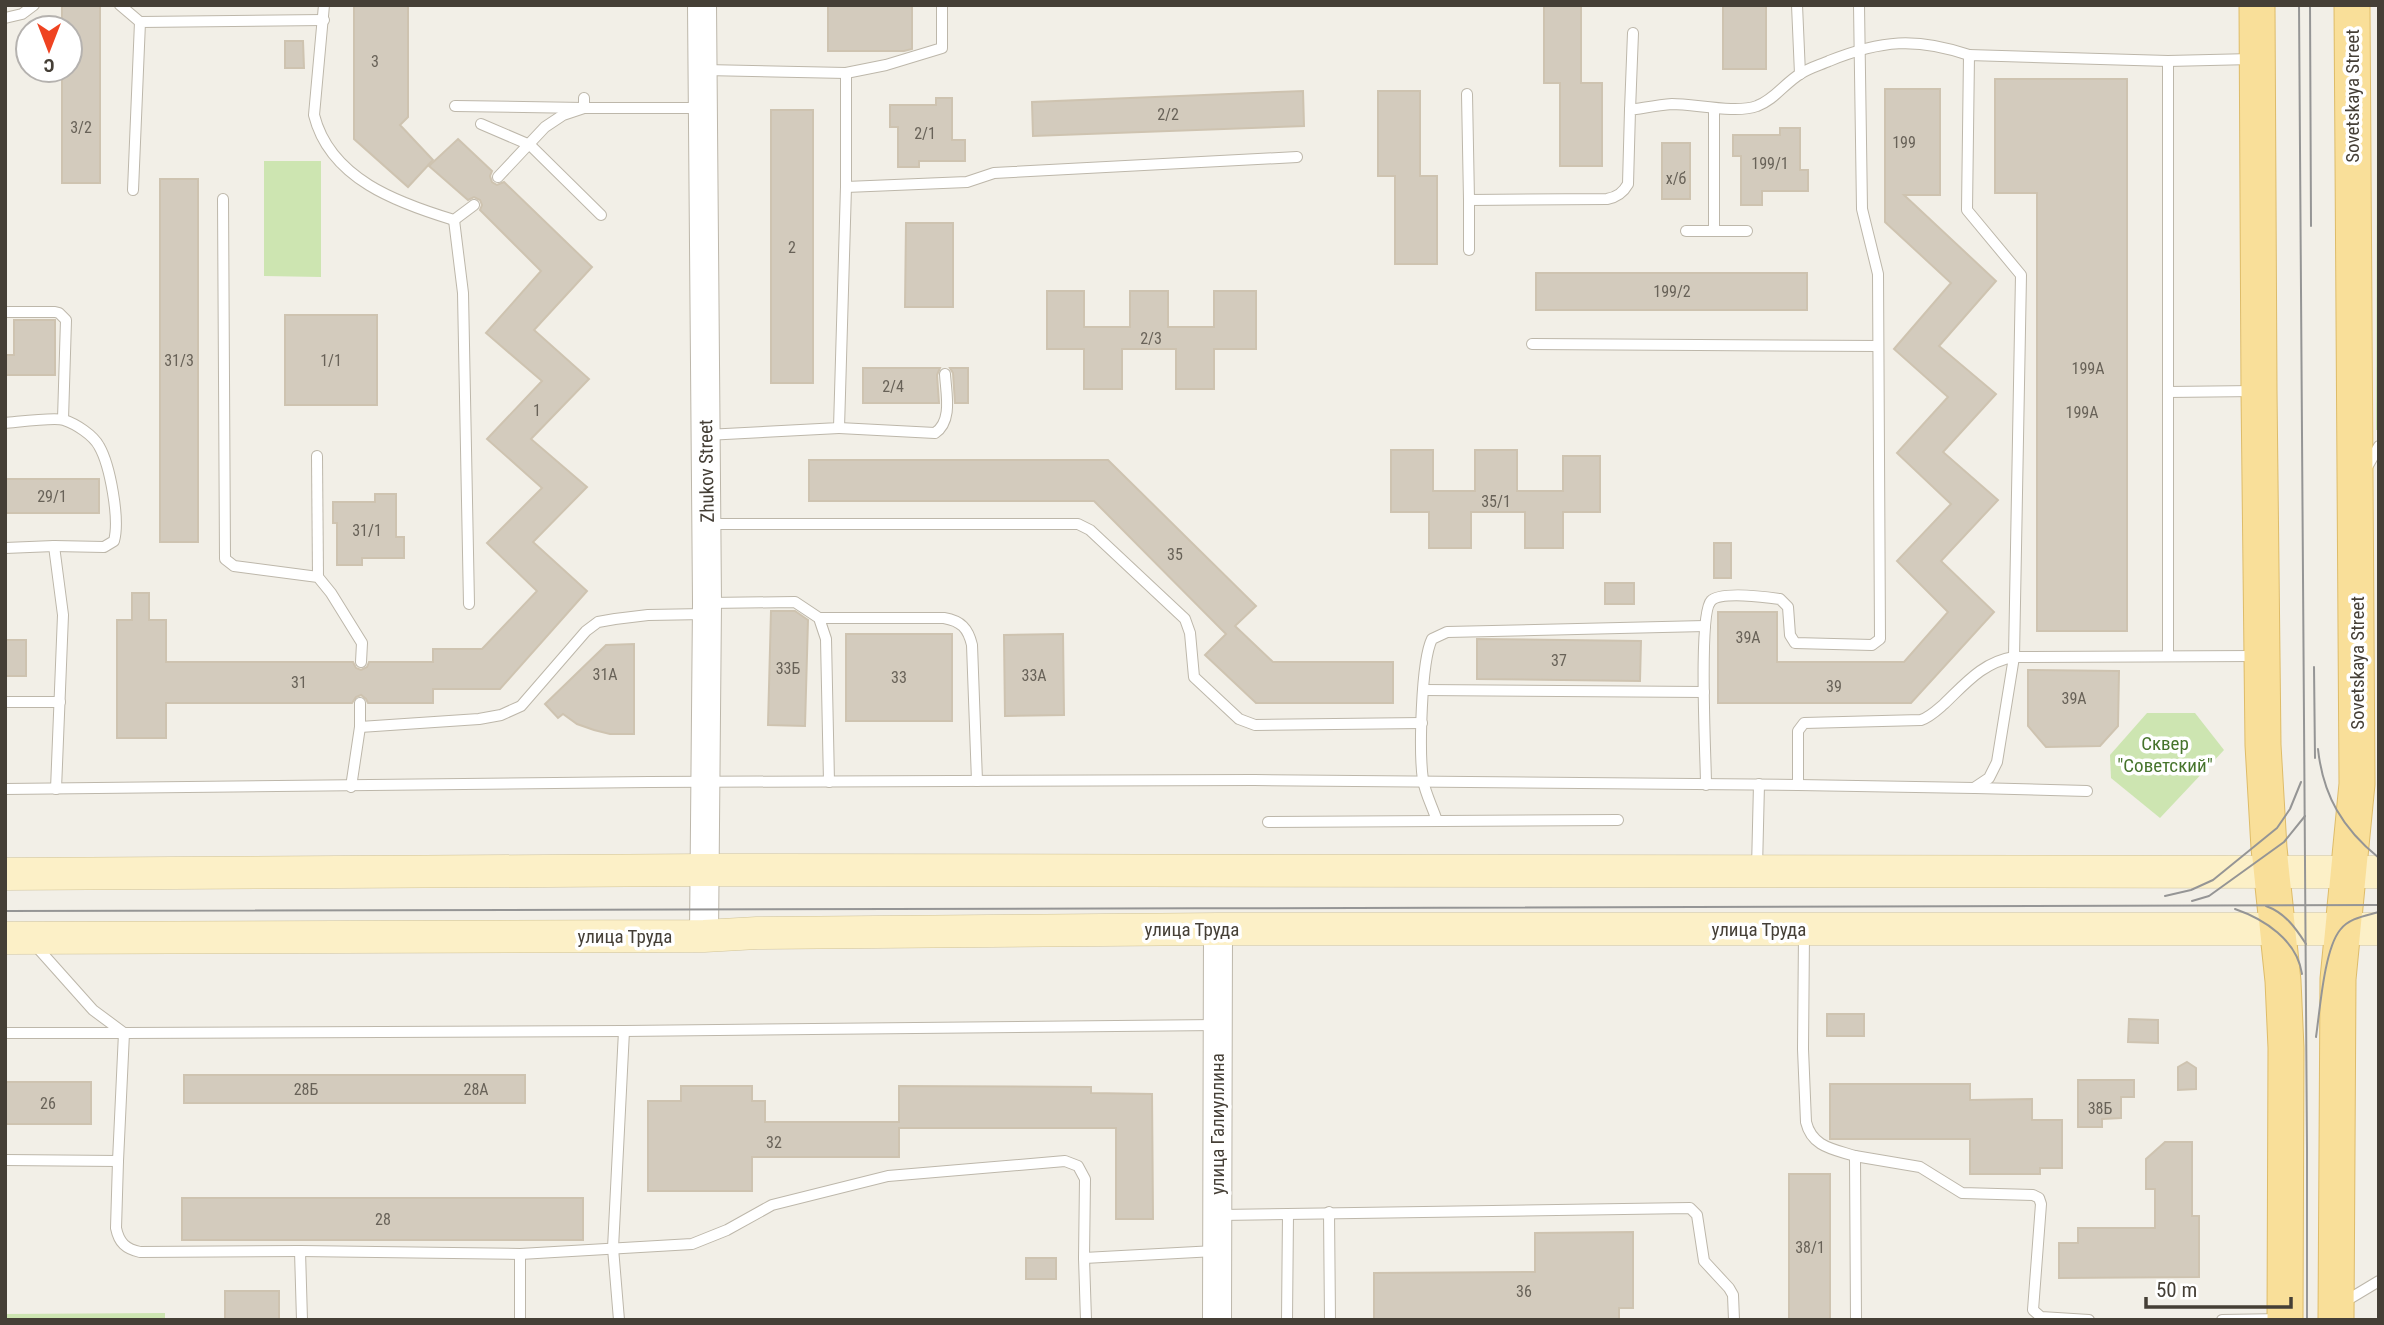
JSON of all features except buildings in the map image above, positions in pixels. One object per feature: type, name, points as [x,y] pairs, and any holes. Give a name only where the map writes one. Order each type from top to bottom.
[{"type":"main road","points":[[2257,5],[2263,745],[2272,871],[2284,981],[2286,1319]]},
{"type":"main road","name":"Sovetskaya Street","points":[[2335,1313],[2337,979],[2342,929],[2364,872],[2357,784],[2357,603],[2361,532],[2354,490],[2352,5]]},
{"type":"main road","points":[[5,874],[706,870],[2364,872]]},
{"type":"main road","name":"улица Труда","points":[[17,938],[704,936],[757,933],[1218,929],[2379,929]]},
{"type":"street","name":"Zhukov Street","points":[[702,5],[707,524],[704,936]]},
{"type":"street","name":"улица Галиуллина","points":[[1217,1320],[1218,929]]},
{"type":"lane","points":[[5,18],[22,14],[34,5]]},
{"type":"lane","points":[[120,5],[141,22],[324,20]]},
{"type":"lane","points":[[324,5],[314,115],[319,132],[345,167],[363,182],[404,205],[454,220]]},
{"type":"lane","points":[[702,70],[846,73],[886,65],[942,48],[942,5]]},
{"type":"lane","points":[[1797,5],[1800,74]]},
{"type":"lane","points":[[1706,785],[1705,626],[1708,605],[1716,597],[1774,598],[1785,602],[1788,607],[1790,635],[1796,643],[1872,645],[1880,639],[1878,274],[1862,209],[1859,5]]},
{"type":"lane","points":[[133,190],[141,22]]},
{"type":"lane","points":[[1469,200],[1607,199],[1623,192],[1630,176],[1633,33]]},
{"type":"lane","points":[[1630,110],[1671,104],[1714,108],[1758,106],[1800,74],[1860,48],[1890,43],[1946,47],[1969,55],[2168,61],[2258,59]]},
{"type":"lane","points":[[1969,55],[1967,210],[2021,275],[2014,657],[1997,762],[1989,778],[1974,788]]},
{"type":"lane","points":[[2168,61],[2168,656]]},
{"type":"lane","points":[[839,428],[846,187],[846,73]]},
{"type":"lane","points":[[1467,94],[1469,250]]},
{"type":"lane","points":[[498,177],[545,127],[584,103]]},
{"type":"lane","points":[[455,106],[584,103],[703,108]]},
{"type":"lane","points":[[1714,108],[1714,231]]},
{"type":"lane","points":[[481,124],[530,145],[601,215]]},
{"type":"lane","points":[[846,187],[967,182],[994,173],[1297,157]]},
{"type":"lane","points":[[223,199],[225,559],[234,566],[318,577]]},
{"type":"lane","points":[[454,220],[474,205]]},
{"type":"lane","points":[[454,220],[463,293],[469,604]]},
{"type":"lane","points":[[1686,231],[1747,231]]},
{"type":"lane","points":[[5,312],[55,312],[66,320],[63,419]]},
{"type":"lane","points":[[1532,344],[1878,346]]},
{"type":"lane","points":[[705,435],[839,428],[935,433],[941,429],[947,416],[945,374]]},
{"type":"lane","points":[[2168,392],[2259,391]]},
{"type":"lane","points":[[5,423],[63,419],[83,430],[98,444],[109,472],[116,536],[112,544],[104,547],[54,545],[5,548]]},
{"type":"lane","points":[[2354,490],[2379,446]]},
{"type":"lane","points":[[317,456],[318,577],[362,643],[361,662]]},
{"type":"lane","points":[[707,524],[1078,524],[1090,530],[1180,614],[1190,633],[1194,677],[1244,722],[1255,725],[1422,723]]},
{"type":"lane","points":[[54,545],[63,615],[57,789]]},
{"type":"lane","points":[[360,727],[479,719],[501,715],[521,706],[586,631],[598,622],[795,602],[819,618],[944,618],[964,625],[970,634],[972,645],[977,782]]},
{"type":"lane","points":[[819,618],[826,639],[829,782]]},
{"type":"lane","points":[[1437,821],[1423,781],[1424,690],[1432,639],[1447,632],[1705,626]]},
{"type":"lane","points":[[1798,785],[1798,731],[1804,723],[1921,720],[1933,714],[1983,667],[1999,659],[2262,656]]},
{"type":"lane","points":[[1424,690],[1704,692]]},
{"type":"lane","points":[[5,702],[60,702]]},
{"type":"lane","points":[[351,787],[360,727],[360,703]]},
{"type":"lane","points":[[5,789],[706,782],[1423,781],[2087,791]]},
{"type":"lane","points":[[1757,871],[1759,784]]},
{"type":"lane","points":[[1268,822],[1618,821]]},
{"type":"lane","points":[[1804,929],[1803,1049],[1808,1133],[1815,1141],[1855,1156],[1920,1167],[1962,1193],[2033,1195],[2039,1198],[2041,1204],[2033,1310],[2041,1317],[2089,1320]]},
{"type":"lane","points":[[17,938],[93,1010],[124,1033]]},
{"type":"lane","points":[[5,1033],[1217,1025]]},
{"type":"lane","points":[[619,1320],[612,1248],[624,1031]]},
{"type":"lane","points":[[124,1033],[116,1228],[118,1238],[131,1251],[520,1254],[692,1244],[727,1230],[772,1205],[888,1176],[1065,1161],[1078,1166],[1085,1179],[1086,1320]]},
{"type":"lane","points":[[1855,1156],[1856,1320]]},
{"type":"lane","points":[[5,1160],[117,1161]]},
{"type":"lane","points":[[1217,1215],[1690,1208],[1697,1215],[1704,1261],[1733,1295],[1734,1320]]},
{"type":"lane","points":[[1329,1212],[1330,1320]]},
{"type":"lane","points":[[1287,1320],[1288,1214]]},
{"type":"lane","points":[[300,1251],[302,1320]]},
{"type":"lane","points":[[1084,1258],[1217,1251]]},
{"type":"lane","points":[[520,1254],[520,1320]]},
{"type":"lane","points":[[2335,1313],[2379,1281]]},
{"type":"lane","points":[[2222,1320],[2286,1319]]},
{"type":"green space","points":[[2379,145],[2379,430],[2376,430],[2377,147]]},
{"type":"green space","points":[[264,161],[321,161],[321,277],[264,276]]},
{"type":"green space","name":"Сквер \"Советский\"","points":[[2147,713],[2195,713],[2224,750],[2160,818],[2111,778],[2110,755]]},
{"type":"green space","points":[[165,1313],[165,1320],[5,1320],[5,1314]]},
{"type":"tram line","points":[[2299,5],[2307,1320]]},
{"type":"tram line","points":[[2310,5],[2311,226]]},
{"type":"tram line","points":[[2314,667],[2315,758]]},
{"type":"tram line","points":[[2318,749],[2325,782],[2337,810],[2355,835],[2379,858]]},
{"type":"tram line","points":[[2165,896],[2191,890],[2213,880],[2277,828],[2290,809],[2301,782]]},
{"type":"tram line","points":[[2192,901],[2209,896],[2284,842],[2305,816]]},
{"type":"tram line","points":[[5,911],[598,912],[1786,905],[2379,905]]},
{"type":"tram line","points":[[2266,906],[2289,921],[2306,944]]},
{"type":"tram line","points":[[2235,909],[2278,932],[2294,951],[2302,974]]},
{"type":"tram line","points":[[2316,1037],[2323,981],[2335,939],[2348,923],[2379,912]]}]
